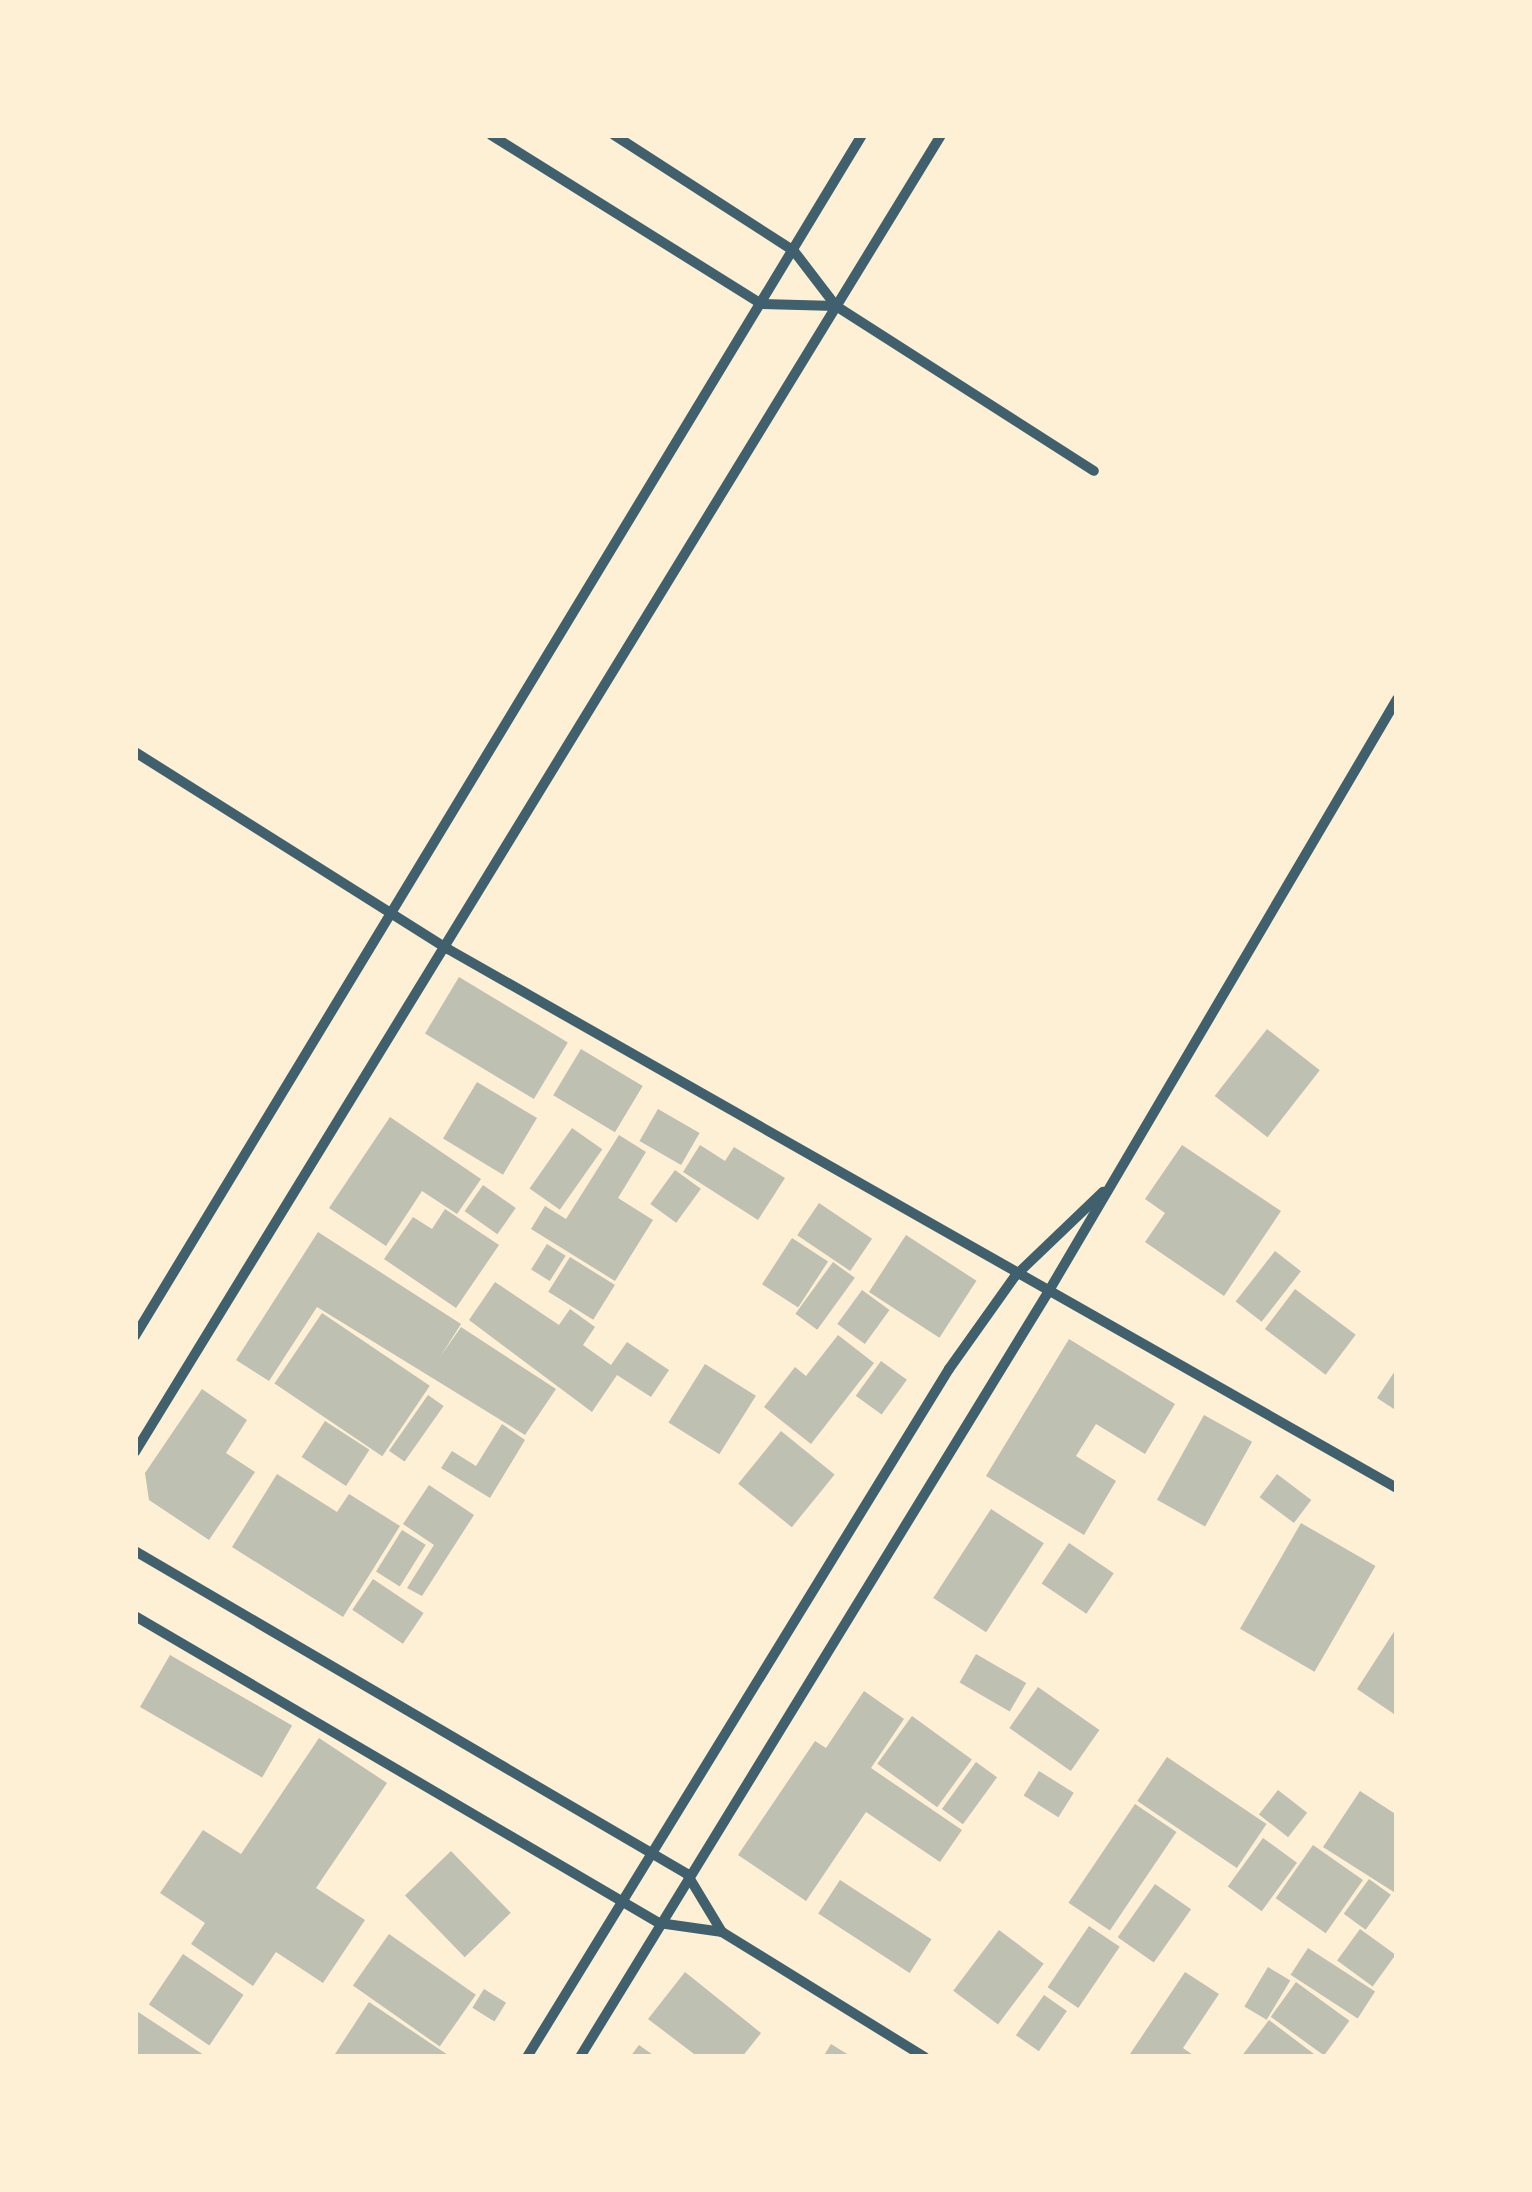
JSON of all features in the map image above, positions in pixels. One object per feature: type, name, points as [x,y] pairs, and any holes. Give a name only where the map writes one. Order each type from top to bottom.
[{"type":"street","points":[[490,135],[761,304],[836,306]]},
{"type":"street","points":[[614,135],[794,250],[836,306],[1094,471]]},
{"type":"street","points":[[135,1336],[396,916],[862,135]]},
{"type":"street","points":[[135,1452],[448,950],[942,135]]},
{"type":"street","points":[[580,2057],[687,1874],[1047,1294],[1397,699]]},
{"type":"street","points":[[135,752],[448,950],[1015,1276],[1397,1488]]},
{"type":"street","points":[[527,2057],[648,1852],[1015,1276],[1114,1181]]},
{"type":"street","points":[[135,1552],[687,1874],[722,1932]]},
{"type":"street","points":[[135,1616],[659,1923],[722,1932],[924,2057]]},
{"type":"building","points":[[459,977],[568,1042],[534,1099],[425,1034]]},
{"type":"building","points":[[1267,1029],[1320,1070],[1267,1137],[1215,1096]]},
{"type":"building","points":[[581,1049],[643,1086],[615,1132],[553,1095]]},
{"type":"building","points":[[477,1082],[537,1118],[503,1175],[443,1139]]},
{"type":"building","points":[[658,1109],[700,1133],[681,1165],[640,1141]]},
{"type":"building","points":[[390,1117],[481,1179],[457,1214],[422,1191],[386,1246],[329,1208]]},
{"type":"building","points":[[572,1128],[602,1149],[560,1210],[530,1189]]},
{"type":"building","points":[[619,1135],[646,1152],[618,1198],[653,1220],[615,1281],[531,1229],[545,1206],[566,1219]]},
{"type":"building","points":[[700,1145],[725,1161],[734,1147],[785,1178],[758,1220],[683,1172]]},
{"type":"building","points":[[1182,1145],[1281,1211],[1224,1296],[1145,1242],[1165,1213],[1145,1199]]},
{"type":"building","points":[[675,1170],[701,1189],[676,1223],[650,1204]]},
{"type":"building","points":[[483,1185],[516,1208],[497,1234],[465,1211]]},
{"type":"building","points":[[819,1203],[872,1239],[850,1271],[797,1235]]},
{"type":"building","points":[[445,1209],[499,1245],[456,1308],[384,1259],[413,1217],[432,1229]]},
{"type":"building","points":[[318,1232],[461,1324],[440,1357],[461,1327],[556,1389],[525,1435],[317,1307],[269,1381],[236,1360]]},
{"type":"building","points":[[906,1235],[976,1281],[939,1338],[869,1292]]},
{"type":"building","points":[[792,1238],[828,1261],[798,1308],[762,1284]]},
{"type":"building","points":[[547,1244],[566,1256],[550,1281],[531,1269]]},
{"type":"building","points":[[1275,1251],[1301,1271],[1262,1322],[1236,1301]]},
{"type":"building","points":[[570,1257],[615,1285],[593,1320],[548,1292]]},
{"type":"building","points":[[833,1262],[855,1278],[817,1330],[795,1314]]},
{"type":"building","points":[[495,1282],[559,1325],[570,1309],[595,1327],[583,1345],[611,1365],[627,1342],[669,1370],[651,1397],[617,1375],[592,1412],[469,1320]]},
{"type":"building","points":[[1295,1289],[1356,1335],[1326,1375],[1265,1329]]},
{"type":"building","points":[[862,1290],[890,1310],[865,1344],[837,1324]]},
{"type":"building","points":[[322,1313],[430,1386],[382,1456],[274,1383]]},
{"type":"building","points":[[838,1335],[874,1363],[811,1444],[764,1407],[795,1367],[806,1376]]},
{"type":"building","points":[[1069,1339],[1175,1404],[1145,1454],[1096,1424],[1076,1456],[1116,1481],[1084,1535],[986,1476]]},
{"type":"building","points":[[881,1361],[907,1380],[882,1415],[856,1396]]},
{"type":"building","points":[[705,1364],[756,1396],[719,1454],[668,1423]]},
{"type":"building","points":[[1397,1368],[1397,1411],[1377,1398]]},
{"type":"building","points":[[202,1389],[247,1420],[226,1453],[255,1472],[209,1540],[149,1500],[145,1473]]},
{"type":"building","points":[[428,1395],[444,1406],[405,1462],[389,1451]]},
{"type":"building","points":[[1204,1415],[1252,1442],[1205,1527],[1157,1500]]},
{"type":"building","points":[[325,1421],[369,1450],[346,1486],[302,1457]]},
{"type":"building","points":[[502,1424],[525,1440],[490,1498],[441,1468],[452,1451],[476,1466]]},
{"type":"building","points":[[781,1431],[835,1474],[792,1527],[738,1484]]},
{"type":"building","points":[[277,1474],[337,1512],[349,1494],[400,1526],[343,1617],[232,1547]]},
{"type":"building","points":[[1277,1474],[1311,1500],[1294,1523],[1260,1497]]},
{"type":"building","points":[[429,1485],[474,1515],[422,1596],[407,1588],[434,1545],[403,1524]]},
{"type":"building","points":[[991,1509],[1044,1543],[986,1632],[933,1598]]},
{"type":"building","points":[[1301,1523],[1375,1566],[1314,1672],[1240,1629]]},
{"type":"building","points":[[402,1530],[426,1545],[400,1586],[376,1572]]},
{"type":"building","points":[[1069,1543],[1114,1573],[1086,1614],[1042,1584]]},
{"type":"building","points":[[373,1579],[424,1613],[403,1644],[352,1610]]},
{"type":"building","points":[[1397,1627],[1397,1716],[1357,1689]]},
{"type":"building","points":[[976,1654],[1026,1683],[1010,1712],[960,1683]]},
{"type":"building","points":[[170,1655],[292,1726],[262,1777],[140,1707]]},
{"type":"building","points":[[1038,1687],[1099,1730],[1071,1771],[1009,1728]]},
{"type":"building","points":[[864,1691],[904,1719],[871,1768],[962,1830],[940,1862],[866,1812],[806,1901],[738,1855],[815,1741],[826,1748]]},
{"type":"building","points":[[912,1716],[972,1759],[937,1807],[877,1764]]},
{"type":"building","points":[[319,1738],[387,1783],[316,1888],[365,1920],[323,1983],[276,1952],[253,1986],[191,1944],[205,1923],[160,1893],[203,1830],[241,1854]]},
{"type":"building","points":[[1167,1757],[1266,1824],[1237,1868],[1137,1801]]},
{"type":"building","points":[[976,1762],[997,1777],[963,1824],[942,1809]]},
{"type":"building","points":[[1039,1771],[1074,1793],[1058,1817],[1024,1796]]},
{"type":"building","points":[[1278,1790],[1307,1813],[1288,1837],[1259,1814]]},
{"type":"building","points":[[1360,1791],[1397,1815],[1397,1894],[1323,1847]]},
{"type":"building","points":[[1135,1804],[1176,1832],[1110,1931],[1068,1903]]},
{"type":"building","points":[[1263,1838],[1297,1863],[1262,1911],[1228,1887]]},
{"type":"building","points":[[1313,1845],[1363,1880],[1326,1933],[1276,1898]]},
{"type":"building","points":[[451,1851],[511,1913],[465,1957],[405,1895]]},
{"type":"building","points":[[1369,1879],[1391,1895],[1366,1930],[1344,1914]]},
{"type":"building","points":[[840,1880],[931,1939],[910,1973],[818,1914]]},
{"type":"building","points":[[1155,1884],[1191,1909],[1154,1962],[1118,1937]]},
{"type":"building","points":[[1089,1926],[1120,1947],[1078,2008],[1048,1987]]},
{"type":"building","points":[[1360,1929],[1396,1955],[1373,1986],[1337,1961]]},
{"type":"building","points":[[999,1930],[1044,1964],[998,2024],[953,1991]]},
{"type":"building","points":[[389,1934],[476,1995],[440,2046],[353,1986]]},
{"type":"building","points":[[1308,1948],[1375,1992],[1358,2018],[1291,1975]]},
{"type":"building","points":[[183,1954],[244,1995],[209,2045],[149,2005]]},
{"type":"building","points":[[1268,1967],[1290,1980],[1267,2020],[1244,2006]]},
{"type":"building","points":[[685,1972],[761,2033],[742,2057],[698,2057],[648,2019]]},
{"type":"building","points":[[1185,1972],[1219,1994],[1183,2048],[1196,2057],[1128,2057]]},
{"type":"building","points":[[1296,1982],[1349,2021],[1324,2056],[1271,2017]]},
{"type":"building","points":[[484,1989],[506,2003],[494,2021],[472,2008]]},
{"type":"building","points":[[1044,1995],[1067,2011],[1039,2051],[1016,2035]]},
{"type":"building","points":[[369,2002],[451,2057],[333,2057]]},
{"type":"building","points":[[135,2010],[207,2057],[135,2057]]},
{"type":"building","points":[[1269,2020],[1318,2057],[1241,2057]]},
{"type":"building","points":[[831,2044],[852,2057],[823,2057]]},
{"type":"building","points":[[639,2045],[656,2057],[630,2057]]}]
